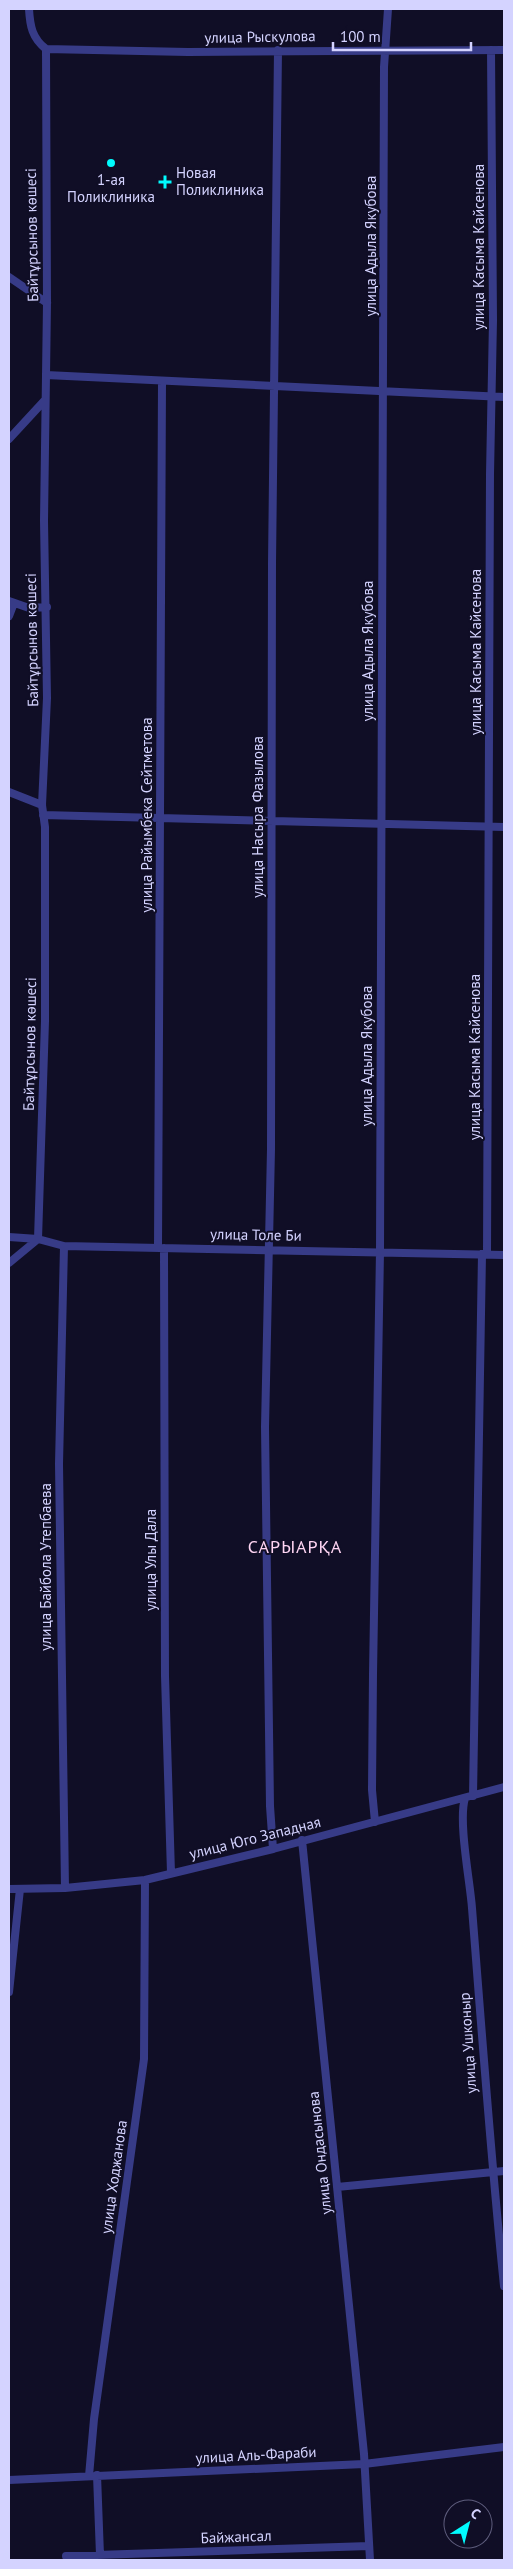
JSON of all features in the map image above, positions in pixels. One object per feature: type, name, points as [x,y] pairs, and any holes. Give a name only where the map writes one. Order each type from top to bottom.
[{"type":"street","points":[[29,9],[31,30],[36,40],[46,49]]},
{"type":"street","name":"улица Адыла Якубова","points":[[375,1822],[372,1790],[380,1251],[380,674],[384,392],[385,50],[388,9]]},
{"type":"street","name":"улица Рыскулова","points":[[46,49],[504,50]]},
{"type":"street","name":"Байтұрсынов көшесі","points":[[38,1239],[46,1021],[42,805],[47,698],[47,607],[44,521],[47,303],[46,49]]},
{"type":"street","name":"улица Насыра Фазылова","points":[[273,1849],[270,1806],[265,1427],[269,1249],[278,50]]},
{"type":"street","name":"улица Касыма Кайсенова","points":[[469,1797],[472,1760],[484,1254],[490,827],[491,50]]},
{"type":"street","points":[[9,277],[47,303]]},
{"type":"street","points":[[46,375],[504,398]]},
{"type":"street","name":"улица Райымбека Сейтметова","points":[[161,1248],[162,382]]},
{"type":"street","points":[[9,439],[46,400]]},
{"type":"street","points":[[9,616],[11,602],[29,608],[47,607]]},
{"type":"street","points":[[9,792],[42,805]]},
{"type":"street","points":[[43,814],[160,819],[381,822],[504,827]]},
{"type":"street","name":"улица Толе Би","points":[[9,1237],[38,1239],[64,1246],[504,1255]]},
{"type":"street","points":[[9,1263],[38,1239]]},
{"type":"street","name":"улица Байбола Утепбаева","points":[[64,1246],[59,1464],[65,1888]]},
{"type":"street","name":"улица Улы Дала","points":[[161,1248],[165,1676],[170,1873]]},
{"type":"street","name":"улица Юго Западная","points":[[9,1889],[65,1888],[144,1880],[273,1849],[504,1787]]},
{"type":"street","name":"улица Ушконыр","points":[[469,1797],[463,1818],[470,1875],[492,2172],[504,2286]]},
{"type":"street","name":"улица Ондасынова","points":[[302,1840],[364,2464]]},
{"type":"street","name":"улица Ходжанова","points":[[93,2476],[94,2419],[144,2059],[144,1880]]},
{"type":"street","points":[[9,1992],[20,1889]]},
{"type":"street","points":[[337,2187],[504,2171]]},
{"type":"street","name":"улица Аль-Фараби","points":[[9,2480],[364,2464],[504,2447]]},
{"type":"street","points":[[364,2464],[370,2560]]},
{"type":"street","points":[[93,2476],[100,2555]]},
{"type":"street","name":"Байжансал","points":[[66,2556],[369,2546]]},
{"type":"place","name":"1-ая Поликлиника","points":[[111,163]]},
{"type":"place","name":"Новая Поликлиника","points":[[165,182]]},
{"type":"district","name":"САРЫАРҚА","points":[[295,1547]]}]
